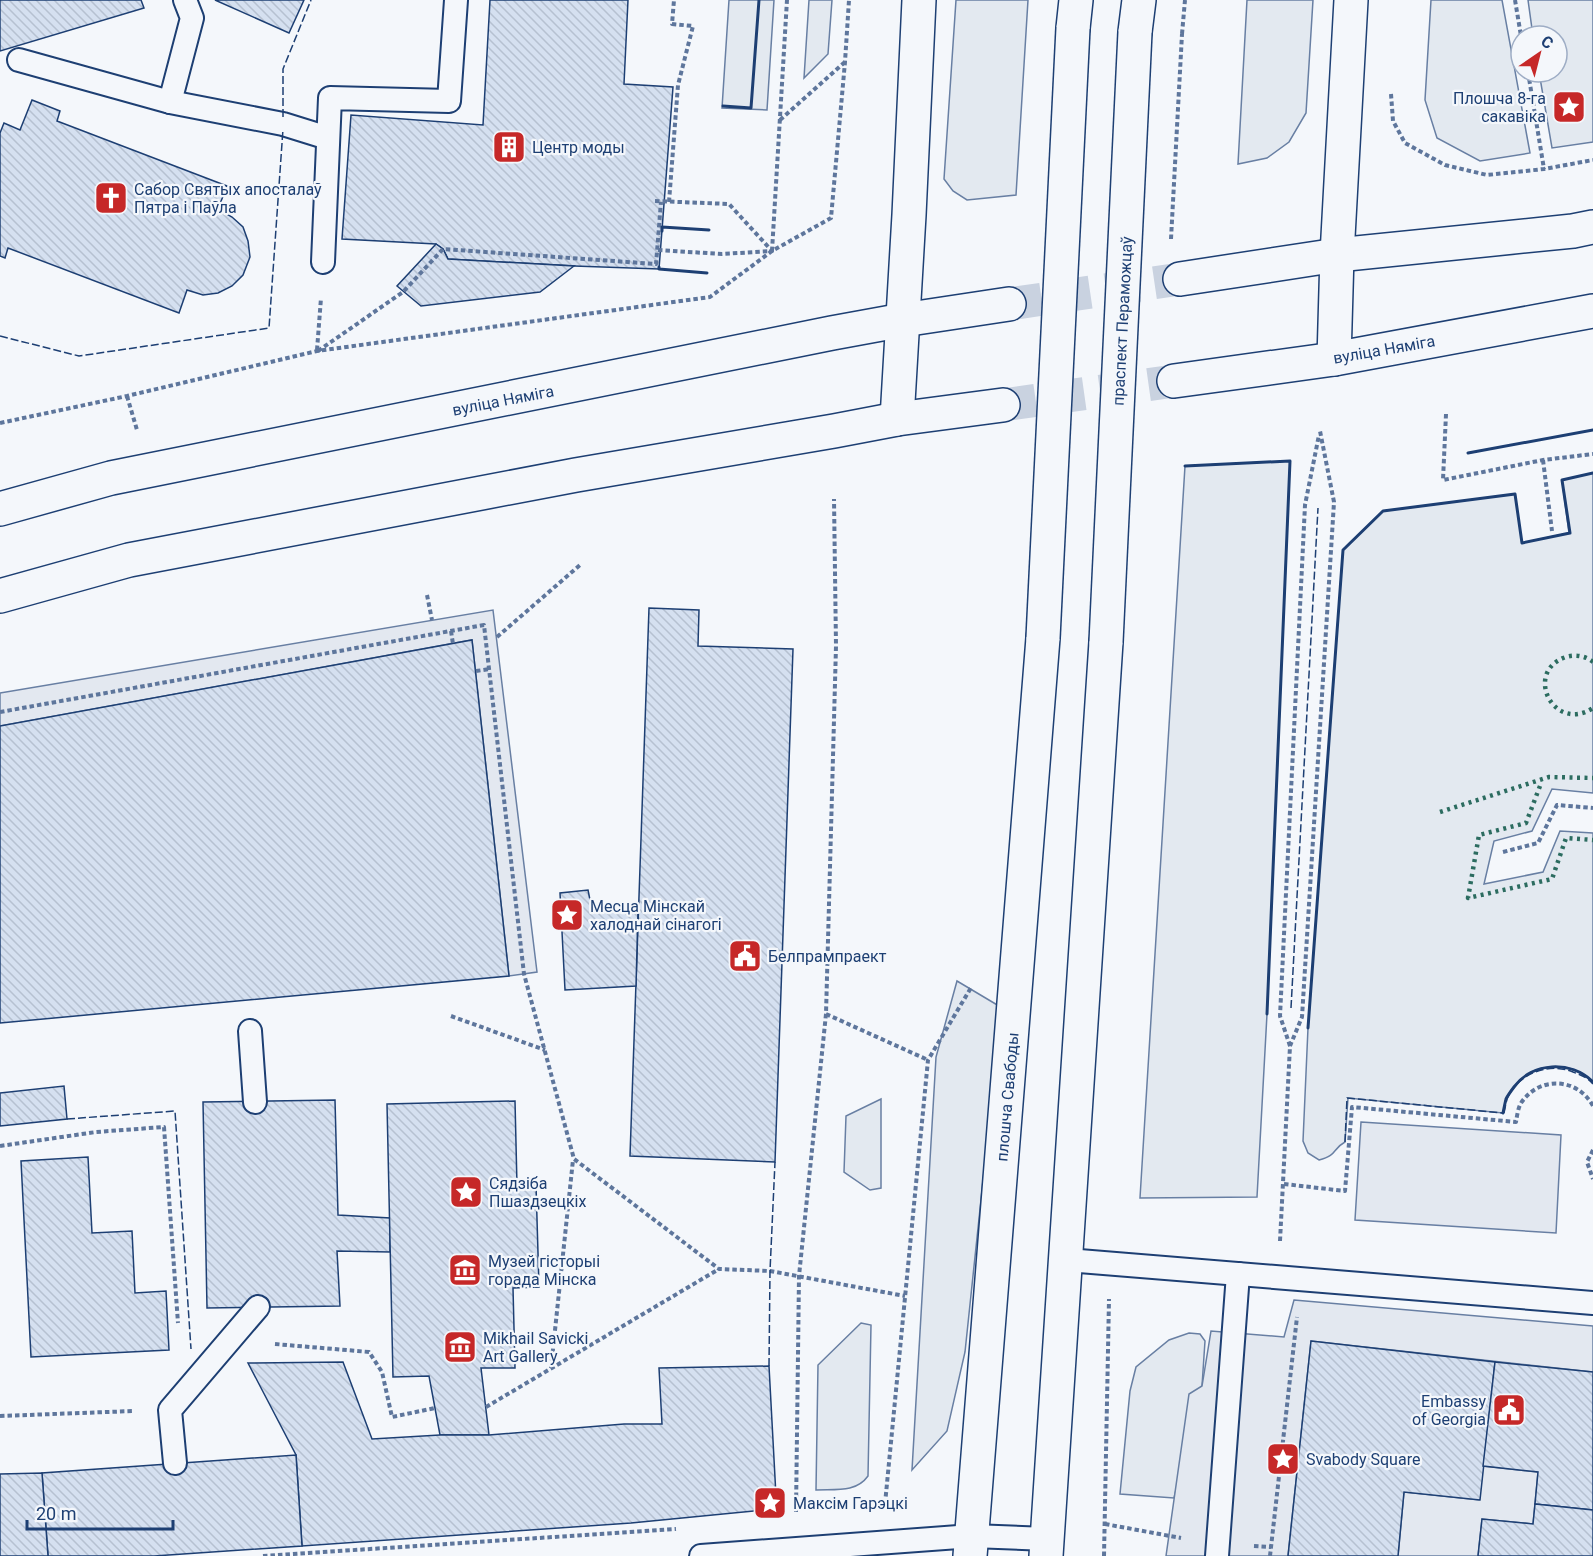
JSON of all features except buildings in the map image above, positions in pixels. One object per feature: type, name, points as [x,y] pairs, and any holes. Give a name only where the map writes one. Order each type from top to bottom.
[{"type":"main road","points":[[897,419],[919,0]]},
{"type":"main road","points":[[1334,359],[1337,255],[1351,0]]},
{"type":"main road","name":"плошча Свабоды","points":[[971,1546],[1043,638],[1074,14]]},
{"type":"main road","name":"праспект Пераможцаў","points":[[1067,1260],[1106,642],[1137,16]]},
{"type":"main road","points":[[1180,279],[1337,255],[1593,227]]},
{"type":"main road","name":"вуліца Няміга","points":[[0,509],[111,478],[903,320],[1009,304]]},
{"type":"main road","name":"вуліца Няміга","points":[[1174,381],[1334,359],[1593,311]]},
{"type":"main road","points":[[0,596],[129,560],[576,475],[897,419],[1003,405]]},
{"type":"main road","points":[[1047,1547],[1067,1260]]},
{"type":"lane","points":[[170,102],[192,18],[185,0]]},
{"type":"lane","points":[[323,262],[330,98],[450,101],[456,0]]},
{"type":"lane","points":[[19,60],[170,102],[283,124],[328,138]]},
{"type":"lane","points":[[250,1031],[255,1101]]},
{"type":"lane","points":[[1067,1260],[1593,1304]]},
{"type":"lane","points":[[1217,1556],[1238,1274]]},
{"type":"lane","points":[[175,1463],[170,1410],[258,1307]]},
{"type":"lane","points":[[701,1556],[881,1543],[1047,1547]]},
{"type":"path","points":[[669,202],[678,85],[693,26],[672,24],[674,0]]},
{"type":"path","points":[[772,251],[787,0]]},
{"type":"path","points":[[0,423],[317,351],[710,297],[772,251],[831,218],[845,62],[848,0]]},
{"type":"path","points":[[1182,34],[1185,0]]},
{"type":"path","points":[[1515,0],[1519,24]]},
{"type":"path","points":[[780,121],[845,62]]},
{"type":"path","points":[[1529,84],[1544,169]]},
{"type":"path","points":[[1391,91],[1394,121],[1405,143],[1445,165],[1487,175],[1544,169],[1593,160]]},
{"type":"path","points":[[655,201],[729,204],[772,251]]},
{"type":"path","points":[[317,351],[403,292],[443,249],[656,264],[661,202]]},
{"type":"path","points":[[657,250],[722,254],[772,251]]},
{"type":"path","points":[[317,351],[323,262]]},
{"type":"path","points":[[1446,414],[1443,480],[1543,460],[1593,454]]},
{"type":"path","points":[[1270,1556],[1299,1307],[1278,1278],[1290,1046],[1302,1017],[1334,502],[1320,431],[1305,506],[1282,957],[1280,1016],[1290,1046]]},
{"type":"path","points":[[1543,460],[1552,531]]},
{"type":"path","points":[[796,1521],[799,1276],[826,1014],[836,646],[834,499]]},
{"type":"path","points":[[497,638],[580,565]]},
{"type":"path","points":[[427,595],[432,620]]},
{"type":"path","points":[[0,712],[484,625],[524,974],[573,1159],[551,1368]]},
{"type":"path","points":[[451,631],[453,644]]},
{"type":"path","points":[[476,670],[490,669]]},
{"type":"path","points":[[1503,852],[1538,843],[1557,805],[1593,808]]},
{"type":"path","points":[[881,1543],[928,1060],[976,979]]},
{"type":"path","points":[[826,1014],[928,1060]]},
{"type":"path","points":[[451,1016],[545,1050]]},
{"type":"path","points":[[1284,1184],[1345,1191],[1352,1107],[1516,1122],[1520,1105],[1533,1090],[1554,1083],[1568,1084],[1579,1089],[1587,1095],[1593,1106]]},
{"type":"path","points":[[0,1146],[96,1132],[164,1127],[178,1323]]},
{"type":"path","points":[[1593,1150],[1587,1162],[1593,1179]]},
{"type":"path","points":[[573,1159],[719,1269]]},
{"type":"path","points":[[1104,1556],[1110,1263]]},
{"type":"path","points":[[486,1407],[719,1269],[770,1271],[905,1296]]},
{"type":"path","points":[[264,1343],[369,1352],[382,1372],[392,1417],[435,1408]]},
{"type":"path","points":[[0,1416],[170,1410]]},
{"type":"path","points":[[876,1510],[885,1504]]},
{"type":"path","points":[[1105,1524],[1183,1538]]},
{"type":"path","points":[[263,1556],[678,1529]]},
{"type":"shaded area","points":[[729,0],[774,0],[767,110],[722,108]]},
{"type":"shaded area","points":[[809,0],[832,0],[828,54],[804,78]]},
{"type":"shaded area","points":[[956,0],[1028,0],[1016,195],[967,200],[953,191],[944,179]]},
{"type":"shaded area","points":[[1247,0],[1313,0],[1306,113],[1289,142],[1267,158],[1238,164]]},
{"type":"shaded area","points":[[1431,0],[1502,0],[1509,38],[1509,84],[1517,84],[1530,153],[1480,161],[1437,138],[1425,100]]},
{"type":"shaded area","name":"Плошча 8-га сакавіка","points":[[1528,0],[1593,0],[1593,142],[1552,148],[1541,84],[1569,84],[1569,24],[1531,24]]},
{"type":"shaded area","points":[[1290,461],[1257,1197],[1140,1198],[1185,466]]},
{"type":"shaded area","points":[[1593,473],[1593,793],[1552,789],[1532,831],[1494,841],[1484,884],[1543,872],[1560,831],[1593,833],[1593,1082],[1574,1070],[1563,1067],[1541,1069],[1522,1079],[1514,1087],[1506,1099],[1503,1113],[1348,1098],[1345,1142],[1332,1154],[1319,1160],[1308,1153],[1303,1141],[1308,1028],[1343,550],[1383,511],[1515,494],[1522,543],[1569,533],[1562,480]]},
{"type":"shaded area","points":[[493,610],[537,972],[509,976],[472,640],[0,726],[0,693]]},
{"type":"shaded area","points":[[957,981],[999,1006],[986,1152],[965,1352],[947,1431],[912,1470],[936,1057]]},
{"type":"shaded area","points":[[881,1099],[881,1188],[870,1190],[844,1172],[846,1116]]},
{"type":"shaded area","points":[[1361,1122],[1561,1135],[1556,1233],[1355,1220]]},
{"type":"shaded area","points":[[1294,1300],[1593,1326],[1593,1372],[1311,1341],[1288,1556],[1166,1556],[1189,1394],[1202,1386],[1211,1331],[1284,1337]]},
{"type":"shaded area","points":[[861,1323],[871,1325],[868,1476],[851,1488],[816,1490],[818,1365]]},
{"type":"shaded area","points":[[1189,1333],[1200,1334],[1205,1341],[1202,1386],[1174,1498],[1120,1494],[1130,1391],[1136,1367],[1169,1340]]},
{"type":"shaded area","points":[[1483,1466],[1538,1472],[1533,1524],[1482,1519],[1478,1556],[1398,1556],[1404,1492],[1479,1500]]},
{"type":"tunnel","points":[[1009,304],[1180,279]]},
{"type":"tunnel","points":[[1003,405],[1174,381]]},
{"type":"hedge","points":[[1593,662],[1580,656],[1566,657],[1553,664],[1546,675],[1545,686],[1548,698],[1566,713],[1579,714],[1593,708]]},
{"type":"hedge","points":[[1440,812],[1549,777],[1593,778]]},
{"type":"hedge","points":[[1540,786],[1526,823],[1479,835],[1468,898],[1552,879],[1566,838],[1593,840]]},
{"type":"fence","points":[[283,117],[283,69],[311,0]]},
{"type":"fence","points":[[0,336],[79,356],[269,328],[283,129]]},
{"type":"fence","points":[[1291,1008],[1318,508]]},
{"type":"fence","points":[[1504,1113],[1507,1099],[1519,1082],[1526,1076],[1544,1069],[1564,1069],[1584,1076],[1593,1084]]},
{"type":"fence","points":[[1345,1142],[1347,1098],[1503,1113]]},
{"type":"fence","points":[[67,1119],[175,1111],[191,1349]]},
{"type":"fence","points":[[769,1366],[775,1162]]},
{"type":"wall","points":[[723,106],[751,108],[759,0]]},
{"type":"wall","points":[[662,231],[662,227],[709,230]]},
{"type":"wall","points":[[659,267],[659,269],[707,273]]},
{"type":"wall","points":[[1468,453],[1593,430]]},
{"type":"wall","points":[[1185,466],[1290,461],[1267,1014]]},
{"type":"wall","points":[[1308,1028],[1343,550],[1383,511],[1515,494],[1522,543],[1570,533],[1562,480],[1593,473]]},
{"type":"wall","points":[[1503,1113],[1506,1099],[1514,1087],[1522,1079],[1541,1069],[1563,1067],[1574,1070],[1593,1082]]},
{"type":"place","name":"Плошча 8-га сакавіка","points":[[1569,107]]},
{"type":"place","name":"Центр моды","points":[[509,147]]},
{"type":"place","name":"Сабор Святых апосталаў Пятра і Паўла","points":[[111,198]]},
{"type":"place","name":"Месца Мінскай халоднай сінагогі","points":[[567,915]]},
{"type":"place","name":"Белпрампраект","points":[[745,956]]},
{"type":"place","name":"Сядзіба Пшаздзецкіх","points":[[466,1192]]},
{"type":"place","name":"Музей гісторыі горада Мінска","points":[[465,1270]]},
{"type":"place","name":"Mikhail Savicki Art Gallery","points":[[460,1347]]},
{"type":"place","name":"Embassy of Georgia","points":[[1509,1410]]},
{"type":"place","name":"Svabody Square","points":[[1283,1459]]},
{"type":"place","name":"Максім Гарэцкі","points":[[770,1503]]}]
